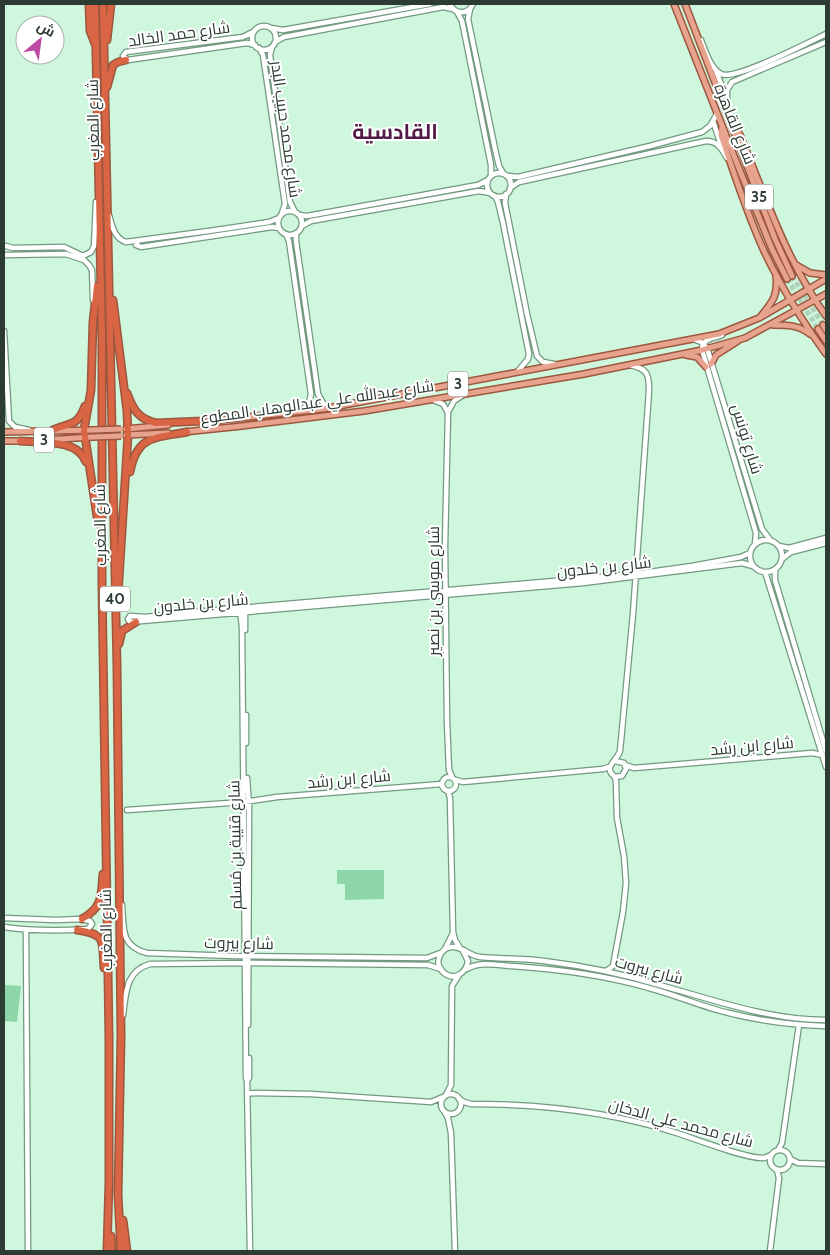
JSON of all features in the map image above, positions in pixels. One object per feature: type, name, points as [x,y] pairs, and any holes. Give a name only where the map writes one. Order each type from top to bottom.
[{"type":"highway","points":[[89,4],[90,31],[96,45]]},
{"type":"highway","name":"شارع المغرب","points":[[95,4],[102,337],[102,584],[109,1039],[109,1182]]},
{"type":"highway","name":"شارع المغرب","points":[[103,4],[117,663],[121,1036],[118,1195]]},
{"type":"highway","points":[[105,46],[109,34],[111,4]]},
{"type":"highway","points":[[106,91],[110,82],[112,65],[126,60]]},
{"type":"highway","points":[[100,262],[93,322],[92,384],[84,438],[98,521],[102,584]]},
{"type":"highway","points":[[110,277],[123,380],[125,431],[121,565],[115,616]]},
{"type":"highway","points":[[123,380],[136,414],[149,422],[156,424],[204,421]]},
{"type":"highway","points":[[51,432],[71,425],[79,418],[92,384]]},
{"type":"highway","points":[[124,500],[132,459],[138,449],[147,441],[187,432]]},
{"type":"highway","points":[[20,441],[69,445],[75,448],[81,452],[85,459],[93,489]]},
{"type":"highway","points":[[117,663],[122,631],[136,622]]},
{"type":"highway","points":[[82,919],[97,909],[101,896],[106,831]]},
{"type":"highway","points":[[77,930],[92,932],[102,940],[106,1029],[109,1039]]},
{"type":"highway","points":[[107,1251],[109,1182]]},
{"type":"highway","name":"40","points":[[109,1182],[112,1251]]},
{"type":"highway","points":[[118,1195],[127,1251]]},
{"type":"highway","name":"40","points":[[118,1195],[121,1251]]},
{"type":"main road","name":"شارع القاهرة","points":[[674,4],[772,249],[787,279]]},
{"type":"main road","name":"شارع القاهرة","points":[[684,4],[775,238],[792,276]]},
{"type":"main road","points":[[728,115],[735,123],[780,232],[796,265],[826,316]]},
{"type":"main road","points":[[722,126],[721,136],[750,218],[776,274],[826,354]]},
{"type":"main road","points":[[796,265],[810,273],[826,275]]},
{"type":"main road","points":[[759,318],[775,297],[776,274]]},
{"type":"main road","name":"3","points":[[792,301],[826,279]]},
{"type":"main road","name":"شارع عبدالله علي عبدالوهاب المطوع","points":[[4,432],[93,430],[187,432],[364,410],[524,382],[584,374],[739,340],[826,294]]},
{"type":"main road","name":"شارع عبدالله علي عبدالوهاب المطوع","points":[[4,441],[121,436],[125,431],[330,408],[725,332],[759,318],[792,301]]},
{"type":"main road","points":[[770,325],[794,326],[805,330],[814,337]]},
{"type":"main road","points":[[822,328],[826,341]]},
{"type":"main road","points":[[678,354],[697,357],[708,366],[716,354],[739,340]]},
{"type":"street","points":[[271,28],[276,34],[272,47],[265,50],[257,47],[252,38],[258,27],[263,26],[283,30],[430,4]]},
{"type":"street","points":[[275,42],[284,36],[444,7],[451,6],[458,12],[462,21],[491,165],[487,187],[498,202],[529,352],[528,359],[516,373]]},
{"type":"street","points":[[458,12],[464,12],[472,6]]},
{"type":"street","points":[[472,6],[469,20],[498,164],[510,182],[510,188]]},
{"type":"street","points":[[371,14],[372,20]]},
{"type":"street","points":[[364,16],[366,17],[365,22]]},
{"type":"street","points":[[462,21],[464,19],[469,20]]},
{"type":"street","points":[[283,30],[282,34],[284,36]]},
{"type":"street","points":[[695,31],[700,35],[715,68],[726,98],[728,115]]},
{"type":"street","name":"شارع حمد الخالد","points":[[194,47],[245,37],[254,32]]},
{"type":"street","points":[[726,98],[729,84],[739,76],[764,62],[826,34]]},
{"type":"street","name":"شارع حمد الخالد","points":[[186,48],[126,60],[123,56],[125,52],[247,42],[257,47]]},
{"type":"street","points":[[715,68],[720,74],[739,76],[767,68],[826,42]]},
{"type":"street","name":"شارع محمد حبيب البدر","points":[[257,47],[263,54],[270,100],[285,204],[282,214]]},
{"type":"street","name":"شارع محمد حبيب البدر","points":[[272,47],[270,59],[285,168],[291,204],[297,213]]},
{"type":"street","points":[[264,60],[270,59]]},
{"type":"street","points":[[771,59],[774,65]]},
{"type":"street","points":[[764,62],[767,64],[767,68]]},
{"type":"street","points":[[268,92],[270,94],[275,92]]},
{"type":"street","points":[[270,100],[276,100]]},
{"type":"street","points":[[555,365],[542,361],[538,357],[527,314],[505,203],[506,194],[518,182],[705,131],[717,114]]},
{"type":"street","points":[[713,121],[722,149],[730,162]]},
{"type":"street","points":[[696,142],[708,136],[705,131]]},
{"type":"street","points":[[108,211],[113,229],[119,238],[126,242],[138,241],[269,222],[289,211],[308,216],[431,194],[478,185],[496,173],[516,177],[606,159],[616,160],[696,142],[711,141],[722,149]]},
{"type":"street","points":[[616,154],[614,156],[616,160]]},
{"type":"street","points":[[279,168],[285,168]]},
{"type":"street","points":[[5,244],[13,248],[62,247],[84,256],[92,250],[98,171]]},
{"type":"street","points":[[280,175],[287,174]]},
{"type":"street","points":[[286,234],[296,233],[308,222],[433,199],[479,191],[501,196],[506,194]]},
{"type":"street","points":[[441,192],[439,195],[442,198]]},
{"type":"street","points":[[431,194],[434,196],[433,199]]},
{"type":"street","points":[[285,204],[288,206],[291,204]]},
{"type":"street","points":[[297,213],[302,220],[302,226]]},
{"type":"street","points":[[308,216],[306,219],[308,222]]},
{"type":"street","points":[[279,218],[279,228]]},
{"type":"street","points":[[138,241],[136,245],[141,248],[272,227],[279,228],[286,234],[289,240],[308,349]]},
{"type":"street","points":[[218,236],[216,232],[219,229]]},
{"type":"street","points":[[209,231],[212,233],[211,237]]},
{"type":"street","points":[[296,233],[303,290],[311,394],[309,403],[300,412]]},
{"type":"street","points":[[507,240],[511,242],[513,240]]},
{"type":"street","points":[[5,244],[9,251],[5,257]]},
{"type":"street","points":[[62,247],[65,249],[63,254]]},
{"type":"street","points":[[508,249],[514,248]]},
{"type":"street","points":[[5,257],[63,254],[82,259],[91,268],[93,322]]},
{"type":"street","points":[[295,282],[302,283]]},
{"type":"street","points":[[297,292],[303,290]]},
{"type":"street","points":[[519,306],[521,308],[526,307]]},
{"type":"street","points":[[521,315],[527,314]]},
{"type":"street","points":[[4,331],[8,418],[15,427],[38,432]]},
{"type":"street","points":[[703,343],[725,332]]},
{"type":"street","name":"شارع تونس","points":[[693,339],[703,343],[720,412],[757,536],[755,544]]},
{"type":"street","points":[[529,352],[533,353],[536,350]]},
{"type":"street","points":[[309,358],[318,394],[322,403],[330,408]]},
{"type":"street","points":[[462,782],[453,789],[444,789],[442,784],[443,780],[451,778],[462,782],[609,769],[620,751],[633,614],[649,378],[643,370],[628,364]]},
{"type":"street","name":"شارع تونس","points":[[708,366],[728,419],[761,524],[771,541]]},
{"type":"street","points":[[311,394],[313,396],[318,394]]},
{"type":"street","points":[[429,399],[443,404],[448,412],[454,401],[464,394]]},
{"type":"street","points":[[4,419],[7,405]]},
{"type":"street","points":[[720,412],[724,411],[728,419]]},
{"type":"street","name":"شارع موسى بن نصير","points":[[448,412],[445,592],[449,770],[451,778]]},
{"type":"street","points":[[753,522],[757,527],[761,524]]},
{"type":"street","points":[[775,570],[765,572],[753,566],[750,561],[750,553],[755,544],[762,540],[771,541],[787,548],[826,538]]},
{"type":"street","points":[[826,543],[789,553],[775,570],[775,580],[824,753],[826,767]]},
{"type":"street","points":[[778,545],[782,554],[782,560]]},
{"type":"street","name":"شارع بن خلدون","points":[[635,576],[741,557],[750,553]]},
{"type":"street","name":"شارع بن خلدون","points":[[242,610],[136,622],[128,620],[130,616],[152,617],[242,610],[635,576],[742,563],[753,566]]},
{"type":"street","points":[[765,572],[820,746],[824,753]]},
{"type":"street","points":[[774,600],[778,596],[781,600]]},
{"type":"street","name":"شارع قتيبة بن مُسلم","points":[[242,610],[249,948],[247,956],[249,1078],[247,1081],[247,1093],[250,1251]]},
{"type":"street","name":"شارع ابن رشد","points":[[812,753],[820,746]]},
{"type":"street","name":"شارع ابن رشد","points":[[626,772],[634,768],[824,753]]},
{"type":"street","points":[[615,761],[622,761],[625,764],[626,772],[622,776],[615,777]]},
{"type":"street","name":"شارع ابن رشد","points":[[625,764],[634,768]]},
{"type":"street","points":[[606,971],[613,966],[623,912],[626,883],[624,856],[617,818],[616,782],[609,769]]},
{"type":"street","points":[[445,974],[452,976],[460,974],[466,970],[468,961],[456,942],[453,932],[450,798],[453,789],[451,778]]},
{"type":"street","name":"شارع ابن رشد","points":[[127,810],[442,784]]},
{"type":"street","name":"شارع قتيبة بن مُسلم","points":[[246,800],[244,944],[247,956]]},
{"type":"street","name":"شارع بيروت","points":[[119,854],[124,931],[130,945],[139,950],[150,953],[349,958],[432,958],[443,951]]},
{"type":"street","points":[[4,918],[82,919],[90,921],[91,926],[88,929],[77,930],[26,930],[4,927]]},
{"type":"street","points":[[26,930],[28,1251]]},
{"type":"street","points":[[450,1122],[461,1103],[451,1085],[452,986],[438,962],[453,932]]},
{"type":"street","points":[[236,956],[242,952],[244,944]]},
{"type":"street","points":[[443,951],[451,947],[462,950]]},
{"type":"street","points":[[249,948],[253,954],[259,956]]},
{"type":"street","name":"شارع بيروت","points":[[462,950],[478,957],[527,959],[606,971],[635,981]]},
{"type":"street","points":[[349,958],[349,964]]},
{"type":"street","points":[[384,964],[409,962],[409,958]]},
{"type":"street","points":[[516,958],[519,962],[516,966]]},
{"type":"street","points":[[527,959],[524,963],[528,967]]},
{"type":"street","name":"شارع بيروت","points":[[121,1036],[127,986],[137,970],[147,965],[157,963],[384,964],[430,965],[441,970]]},
{"type":"street","points":[[232,963],[247,973],[258,963]]},
{"type":"street","name":"شارع بيروت","points":[[466,970],[478,965],[516,966],[579,972],[664,986],[742,1009],[803,1018],[826,1019]]},
{"type":"street","points":[[452,986],[460,974]]},
{"type":"street","name":"شارع بيروت","points":[[644,983],[663,992],[731,1014],[758,1020],[826,1026]]},
{"type":"street","points":[[663,992],[664,986]]},
{"type":"street","points":[[779,1178],[777,1170],[770,1162],[771,1155],[778,1150],[782,1143],[799,1024]]},
{"type":"street","points":[[451,1085],[441,1103],[450,1122],[455,1251]]},
{"type":"street","points":[[247,1093],[311,1094],[432,1102],[444,1096],[457,1097]]},
{"type":"street","name":"شارع محمد علي الدخان","points":[[457,1097],[471,1104],[523,1106],[606,1115],[637,1121],[741,1153],[764,1158],[770,1162]]},
{"type":"street","points":[[432,1102],[449,1114],[458,1110]]},
{"type":"street","name":"شارع محمد علي الدخان","points":[[458,1110],[471,1104]]},
{"type":"street","points":[[782,1143],[790,1159],[798,1162],[826,1164]]},
{"type":"street","points":[[778,1150],[785,1151]]},
{"type":"street","name":"شارع محمد علي الدخان","points":[[764,1158],[771,1155]]},
{"type":"street","points":[[789,1165],[790,1159]]},
{"type":"street","points":[[770,1251],[779,1178],[783,1170],[789,1165],[798,1162]]},
{"type":"street","points":[[777,1170],[783,1170]]},
{"type":"green space","points":[[337,870],[384,870],[384,899],[345,900],[345,884],[337,884]]},
{"type":"green space","points":[[4,985],[21,986],[17,1022],[4,1021]]},
{"type":"tunnel","points":[[792,276],[823,325]]},
{"type":"tunnel","points":[[787,279],[818,329]]},
{"type":"district","name":"القادسية","points":[[395,131]]}]
